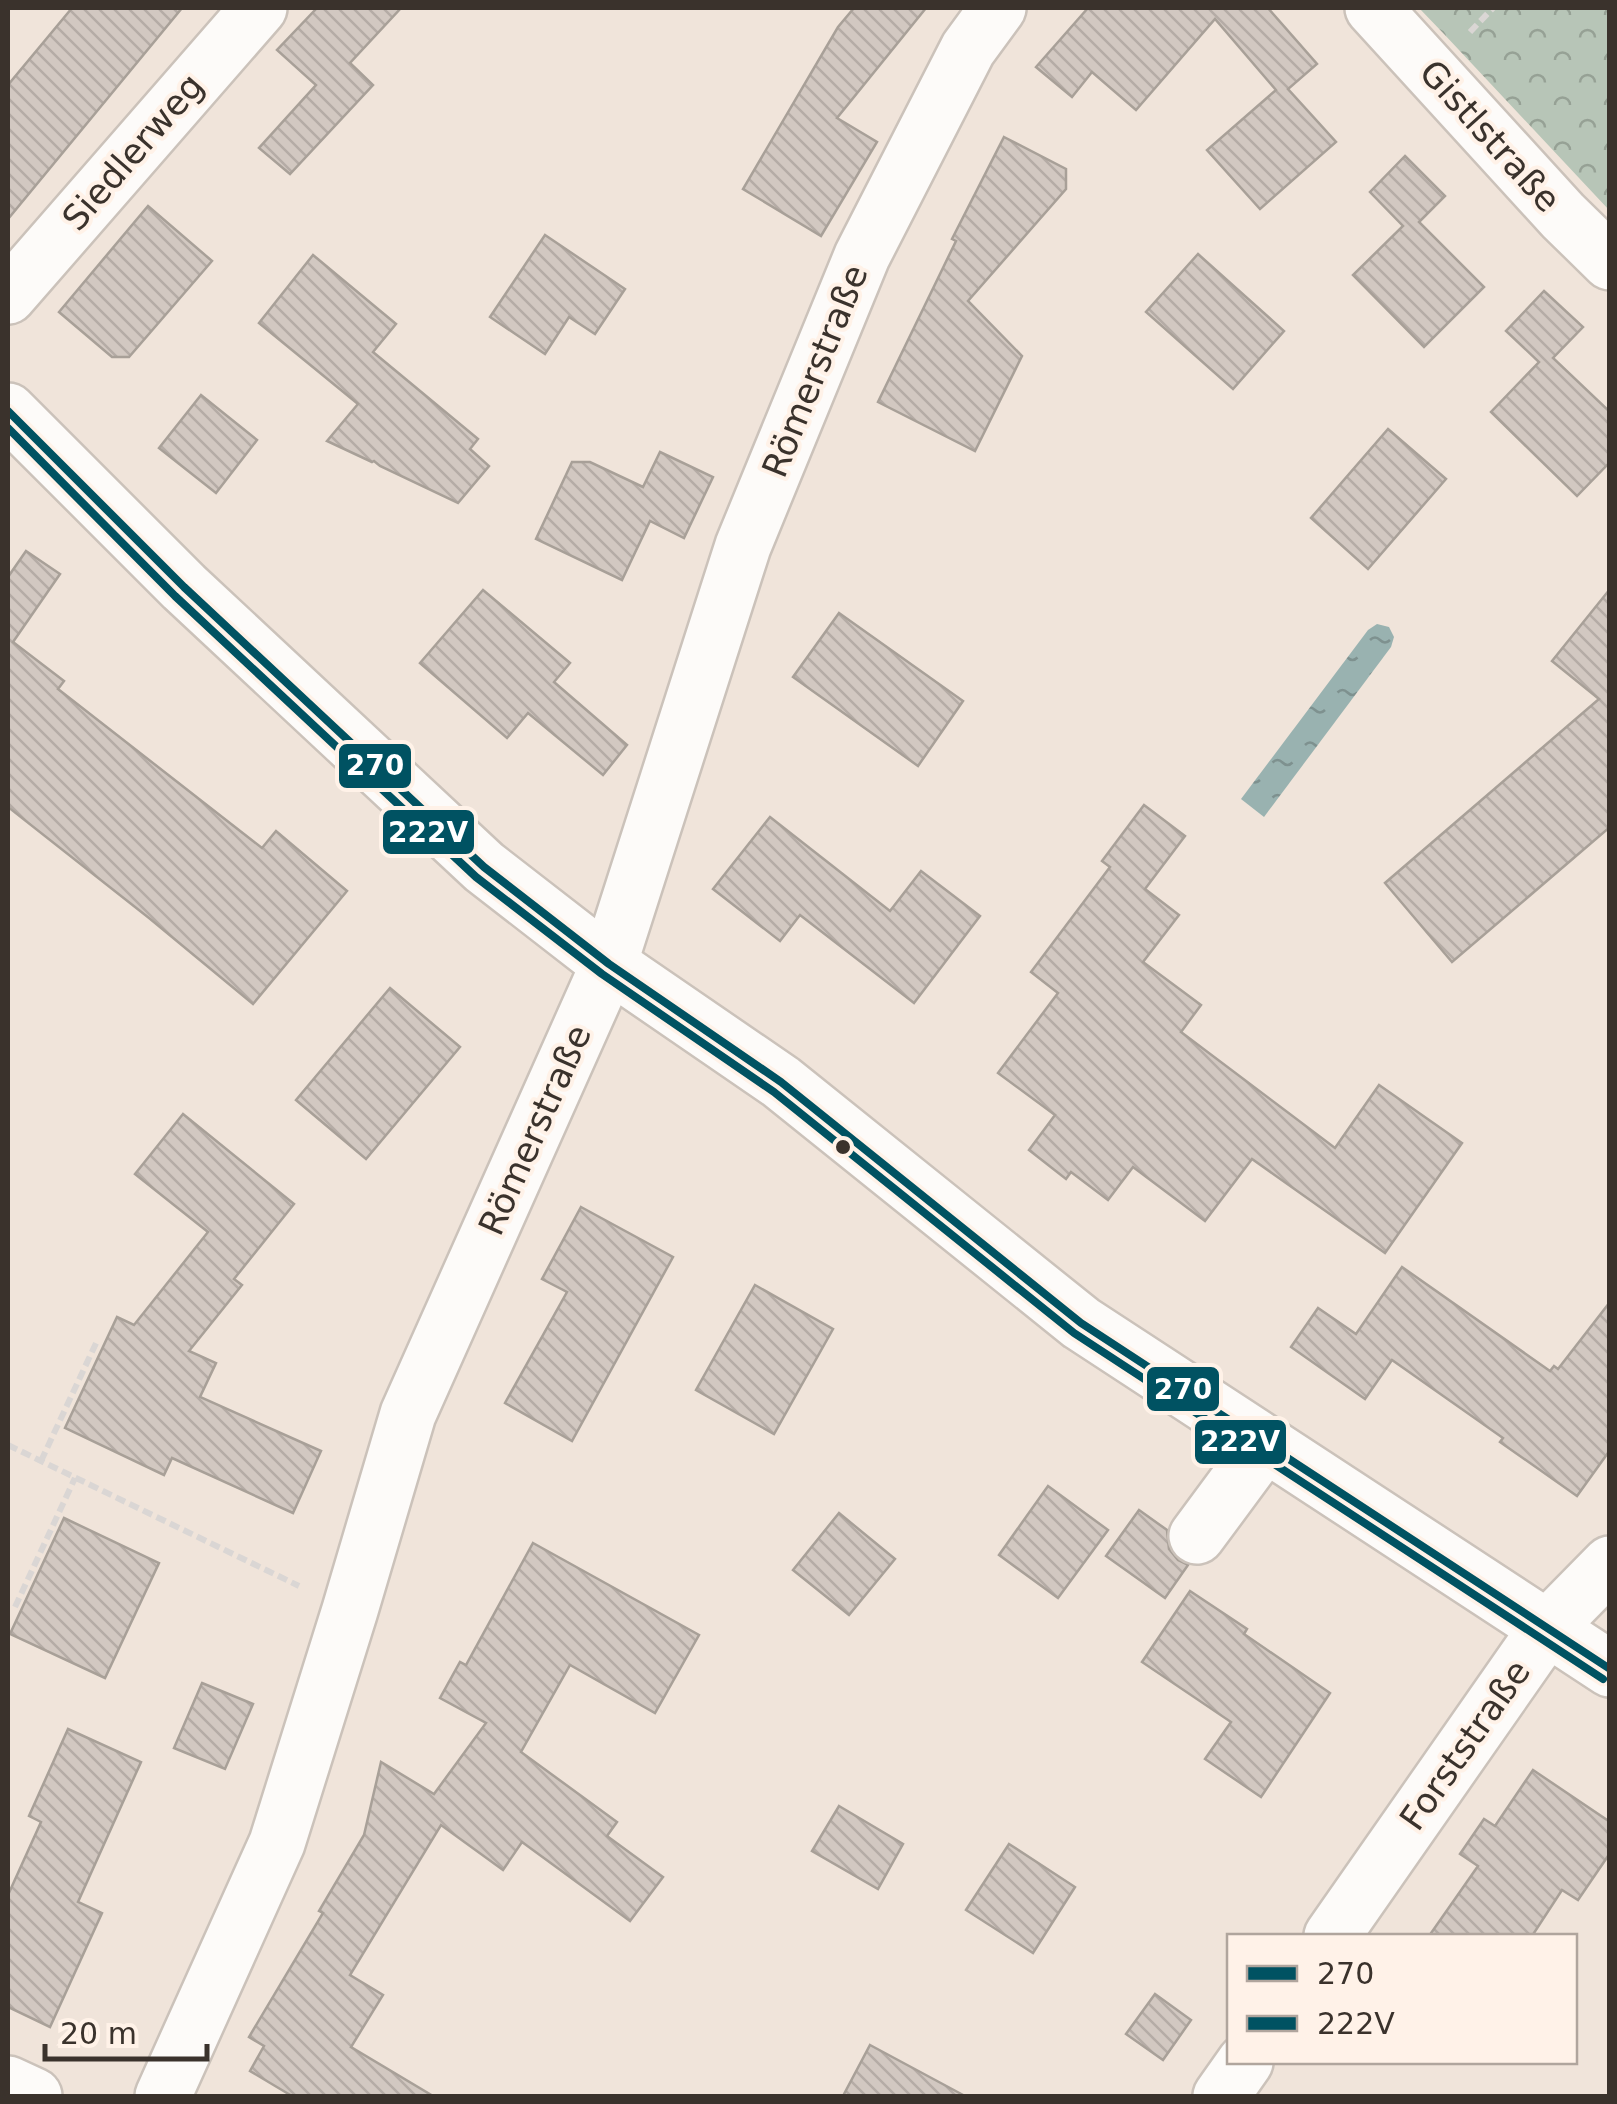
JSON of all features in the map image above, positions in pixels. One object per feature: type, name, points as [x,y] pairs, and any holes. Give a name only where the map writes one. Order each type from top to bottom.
[{"type":"street","name":"Siedlerweg","points":[[8,296],[259,8]]},
{"type":"street","name":"Römerstraße","points":[[163,2096],[277,1843],[408,1414],[608,964],[744,546],[862,256],[968,50],[998,8]]},
{"type":"street","name":"Gistlstraße","points":[[1374,8],[1550,202],[1610,262]]},
{"type":"street","points":[[8,411],[184,587],[484,867],[608,964],[781,1082],[1082,1323],[1610,1670]]},
{"type":"street","points":[[1197,1536],[1264,1444]]},
{"type":"street","name":"Forststraße","points":[[1333,1934],[1547,1628],[1610,1564]]},
{"type":"street","points":[[1221,2096],[1244,2064]]},
{"type":"street","points":[[8,2084],[34,2096]]},
{"type":"path","points":[[41,1461],[98,1339]]},
{"type":"path","points":[[8,1445],[350,1610]]},
{"type":"path","points":[[16,1607],[75,1478]]},
{"type":"green space","points":[[1419,8],[1609,8],[1609,210],[1444,34]]},
{"type":"water","points":[[1377,624],[1389,627],[1394,637],[1391,647],[1264,817],[1241,799],[1368,630]]},
{"type":"building","points":[[72,8],[182,8],[8,219],[8,85]]},
{"type":"building","points":[[317,8],[401,8],[350,63],[373,85],[290,174],[259,148],[316,85],[277,50]]},
{"type":"building","points":[[854,8],[926,8],[837,118],[877,142],[821,236],[743,189],[838,27]]},
{"type":"building","points":[[1088,8],[1268,8],[1317,64],[1288,89],[1336,142],[1260,209],[1207,150],[1276,90],[1215,19],[1136,110],[1092,72],[1072,97],[1036,67]]},
{"type":"building","points":[[1004,137],[1066,169],[1066,189],[968,301],[1022,356],[975,451],[878,402],[956,241],[952,239]]},
{"type":"building","points":[[1405,156],[1445,196],[1419,222],[1484,287],[1424,347],[1353,275],[1403,226],[1370,192]]},
{"type":"building","points":[[148,206],[212,261],[129,357],[112,357],[59,312]]},
{"type":"building","points":[[545,235],[625,289],[595,334],[569,317],[545,354],[490,317]]},
{"type":"building","points":[[1198,254],[1284,331],[1233,389],[1146,312]]},
{"type":"building","points":[[313,255],[396,324],[373,352],[478,439],[470,449],[489,466],[458,503],[327,441],[358,404],[259,323]]},
{"type":"building","points":[[1544,291],[1583,327],[1553,358],[1610,412],[1610,462],[1577,496],[1491,412],[1539,362],[1506,331]]},
{"type":"building","points":[[201,395],[257,440],[216,493],[159,448]]},
{"type":"building","points":[[1388,429],[1446,479],[1368,569],[1311,518]]},
{"type":"building","points":[[660,452],[713,477],[684,538],[650,521],[622,580],[536,539],[572,462],[590,462],[643,487]]},
{"type":"building","points":[[26,551],[60,574],[13,642],[64,681],[58,689],[262,848],[276,831],[347,891],[253,1004],[8,807],[8,577]]},
{"type":"building","points":[[1610,589],[1610,827],[1452,962],[1385,883],[1599,699],[1552,661]]},
{"type":"building","points":[[483,590],[570,663],[554,682],[627,745],[603,775],[528,713],[507,738],[420,663]]},
{"type":"building","points":[[839,613],[963,701],[918,766],[793,677]]},
{"type":"building","points":[[1144,805],[1185,836],[1145,889],[1179,915],[1143,962],[1201,1005],[1181,1032],[1335,1148],[1379,1085],[1462,1143],[1385,1253],[1252,1159],[1205,1221],[1133,1167],[1108,1200],[1071,1172],[1066,1179],[1029,1150],[1055,1115],[998,1073],[1058,993],[1031,972],[1110,867],[1102,861]]},
{"type":"building","points":[[770,817],[890,911],[921,871],[980,916],[914,1003],[800,915],[780,941],[713,889]]},
{"type":"building","points":[[390,988],[460,1047],[366,1159],[296,1100]]},
{"type":"building","points":[[183,1114],[294,1204],[234,1279],[242,1285],[189,1351],[216,1363],[200,1397],[321,1451],[293,1513],[172,1458],[164,1475],[65,1428],[117,1317],[134,1325],[208,1232],[135,1174]]},
{"type":"building","points":[[581,1207],[673,1257],[572,1441],[505,1403],[567,1292],[542,1279]]},
{"type":"building","points":[[1402,1267],[1550,1371],[1554,1366],[1558,1369],[1610,1302],[1610,1450],[1577,1496],[1392,1360],[1365,1399],[1291,1347],[1318,1308],[1356,1334]]},
{"type":"building","points":[[755,1285],[833,1329],[774,1434],[696,1390]]},
{"type":"building","points":[[1048,1486],[1108,1530],[1058,1598],[999,1555]]},
{"type":"building","points":[[1139,1510],[1167,1530],[1169,1549],[1188,1565],[1165,1598],[1106,1556]]},
{"type":"building","points":[[839,1513],[895,1559],[849,1615],[793,1570]]},
{"type":"building","points":[[64,1518],[159,1563],[105,1678],[10,1634]]},
{"type":"building","points":[[533,1543],[699,1635],[655,1713],[570,1665],[521,1752],[617,1822],[607,1836],[663,1877],[630,1921],[522,1842],[503,1870],[441,1825],[350,1975],[383,1995],[351,2047],[433,2096],[292,2096],[250,2071],[264,2046],[249,2037],[364,1835],[381,1762],[434,1794],[486,1723],[440,1698],[460,1662],[466,1665]]},
{"type":"building","points":[[1190,1591],[1330,1693],[1261,1797],[1205,1759],[1231,1722],[1142,1662]]},
{"type":"building","points":[[202,1683],[253,1704],[225,1769],[174,1748]]},
{"type":"building","points":[[68,1729],[141,1762],[78,1902],[102,1913],[50,2027],[8,2007],[8,1895],[41,1822],[29,1816]]},
{"type":"building","points":[[1533,1770],[1610,1822],[1610,1853],[1578,1900],[1562,1890],[1533,1934],[1430,1934],[1478,1866],[1460,1854],[1484,1819],[1495,1826]]},
{"type":"building","points":[[839,1806],[903,1844],[878,1889],[812,1851]]},
{"type":"building","points":[[1009,1844],[1075,1887],[1033,1953],[966,1910]]},
{"type":"building","points":[[1155,1994],[1191,2020],[1163,2060],[1126,2034]]},
{"type":"building","points":[[870,2045],[965,2096],[843,2096]]},
{"type":"transit line","name":"270","points":[[8,411],[184,587],[484,867],[609,964],[781,1082],[1081,1323],[1610,1669]]},
{"type":"transit line","name":"222V","points":[[8,428],[175,596],[476,877],[602,974],[774,1092],[1074,1333],[1603,1679]]}]
